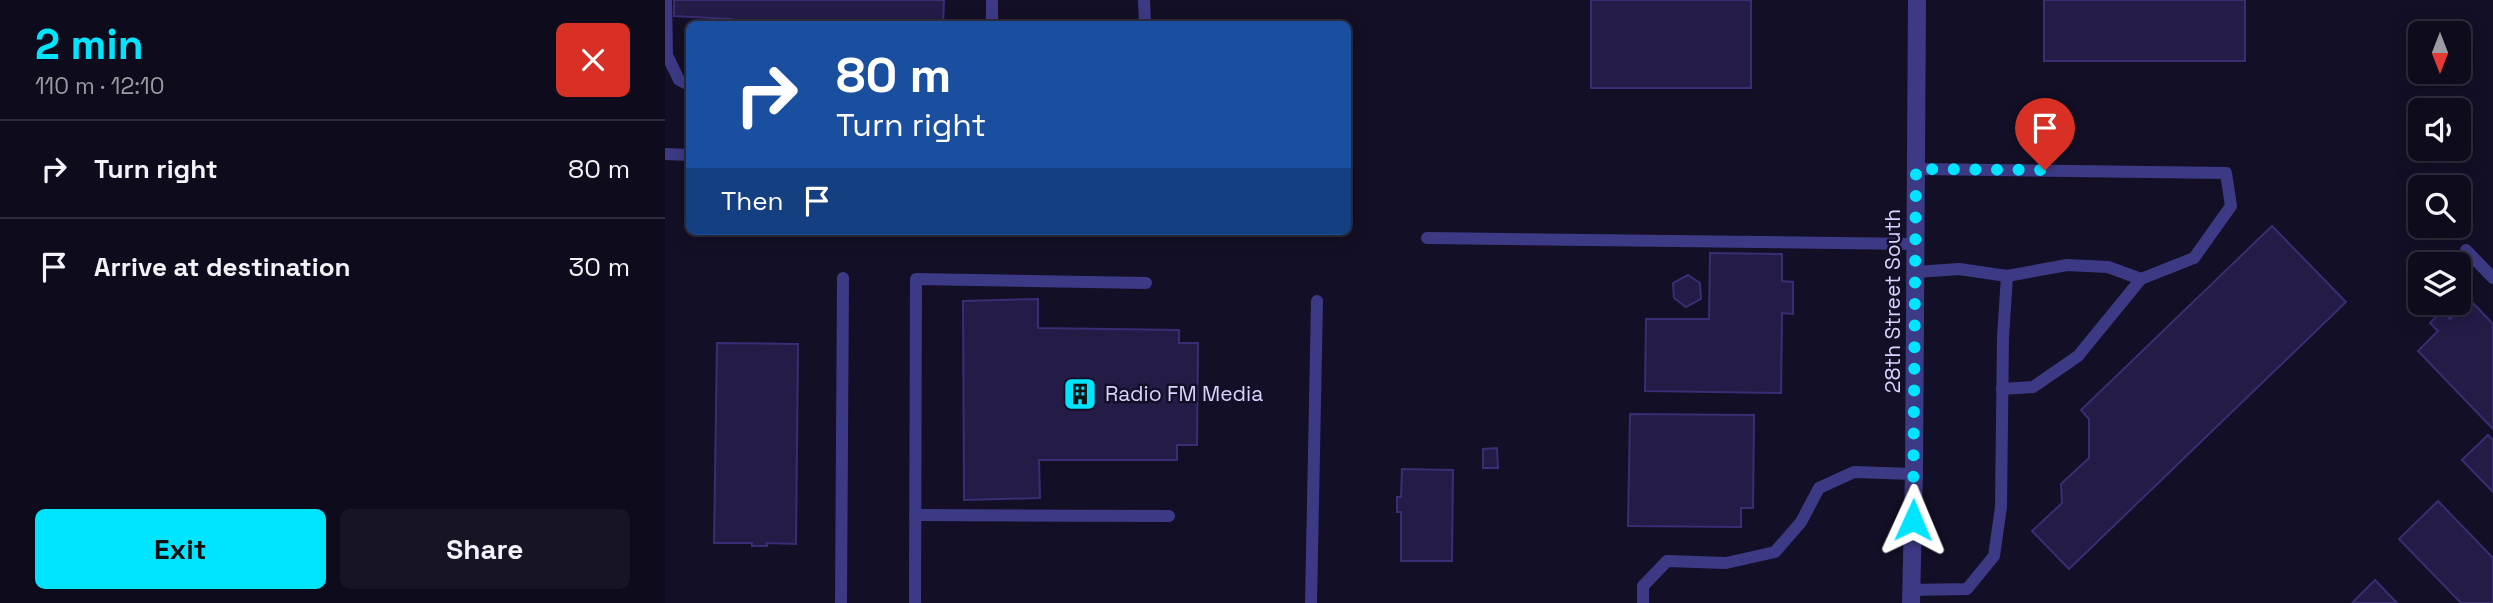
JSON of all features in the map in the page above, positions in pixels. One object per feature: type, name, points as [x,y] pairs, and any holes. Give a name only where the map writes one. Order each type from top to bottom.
[{"type":"street","name":"28th Street South","points":[[1911,597],[1917,0]]},
{"type":"lane","points":[[666,0],[667,55],[679,80],[686,84]]},
{"type":"lane","points":[[992,0],[992,21]]},
{"type":"lane","points":[[1144,0],[1145,21]]},
{"type":"lane","points":[[665,155],[686,155]]},
{"type":"lane","points":[[1916,169],[2226,173],[2231,206],[2194,258],[2141,279],[2078,356],[2033,387],[2002,389]]},
{"type":"lane","points":[[1427,238],[1916,244]]},
{"type":"lane","points":[[2466,250],[2493,278]]},
{"type":"lane","points":[[1916,272],[1959,269],[2007,276],[2067,265],[2108,267],[2141,279]]},
{"type":"lane","points":[[1911,597],[1967,589],[1994,556],[2001,507],[2007,276]]},
{"type":"lane","points":[[841,603],[842,278]]},
{"type":"lane","points":[[915,603],[916,279],[1146,283]]},
{"type":"lane","points":[[1311,603],[1317,301]]},
{"type":"lane","points":[[1643,603],[1643,586],[1667,561],[1726,563],[1775,552],[1801,522],[1819,488],[1854,472],[1914,474]]},
{"type":"lane","points":[[915,515],[1169,516]]},
{"type":"building","points":[[674,0],[944,0],[943,21],[731,21],[674,16]]},
{"type":"building","points":[[1591,0],[1751,0],[1751,88],[1591,88]]},
{"type":"building","points":[[2044,0],[2245,0],[2245,61],[2044,61]]},
{"type":"building","points":[[2272,226],[2346,302],[2069,569],[2032,531],[2062,503],[2061,484],[2089,458],[2089,419],[2081,410]]},
{"type":"building","points":[[1710,253],[1782,254],[1782,281],[1793,282],[1793,314],[1782,313],[1781,393],[1645,391],[1646,319],[1709,319]]},
{"type":"building","points":[[1688,275],[1700,283],[1701,299],[1686,307],[1674,298],[1673,283]]},
{"type":"building","name":"Radio FM Media","points":[[1038,299],[1038,328],[1179,330],[1179,343],[1198,343],[1197,445],[1177,445],[1177,460],[1039,460],[1040,498],[964,500],[963,301]]},
{"type":"building","points":[[2471,301],[2493,324],[2493,429],[2418,351],[2438,331],[2430,323],[2438,315],[2446,315],[2450,319],[2454,315],[2471,315]]},
{"type":"building","points":[[717,343],[798,344],[796,544],[767,543],[767,546],[752,546],[752,543],[714,543]]},
{"type":"building","points":[[1630,414],[1754,415],[1753,508],[1741,508],[1741,527],[1628,526]]},
{"type":"building","points":[[2488,435],[2493,440],[2493,492],[2462,460]]},
{"type":"building","points":[[1497,448],[1498,468],[1483,468],[1483,449]]},
{"type":"building","points":[[1402,469],[1453,470],[1452,561],[1401,561],[1401,512],[1397,512],[1397,497],[1401,497]]},
{"type":"building","points":[[2438,501],[2493,558],[2493,603],[2461,603],[2399,539]]},
{"type":"building","points":[[2375,580],[2397,603],[2352,603]]},
{"type":"place","name":"Radio FM Media","points":[[1080,394]]},
{"type":"route","points":[[1913,520],[1916,169],[2045,170]]}]
